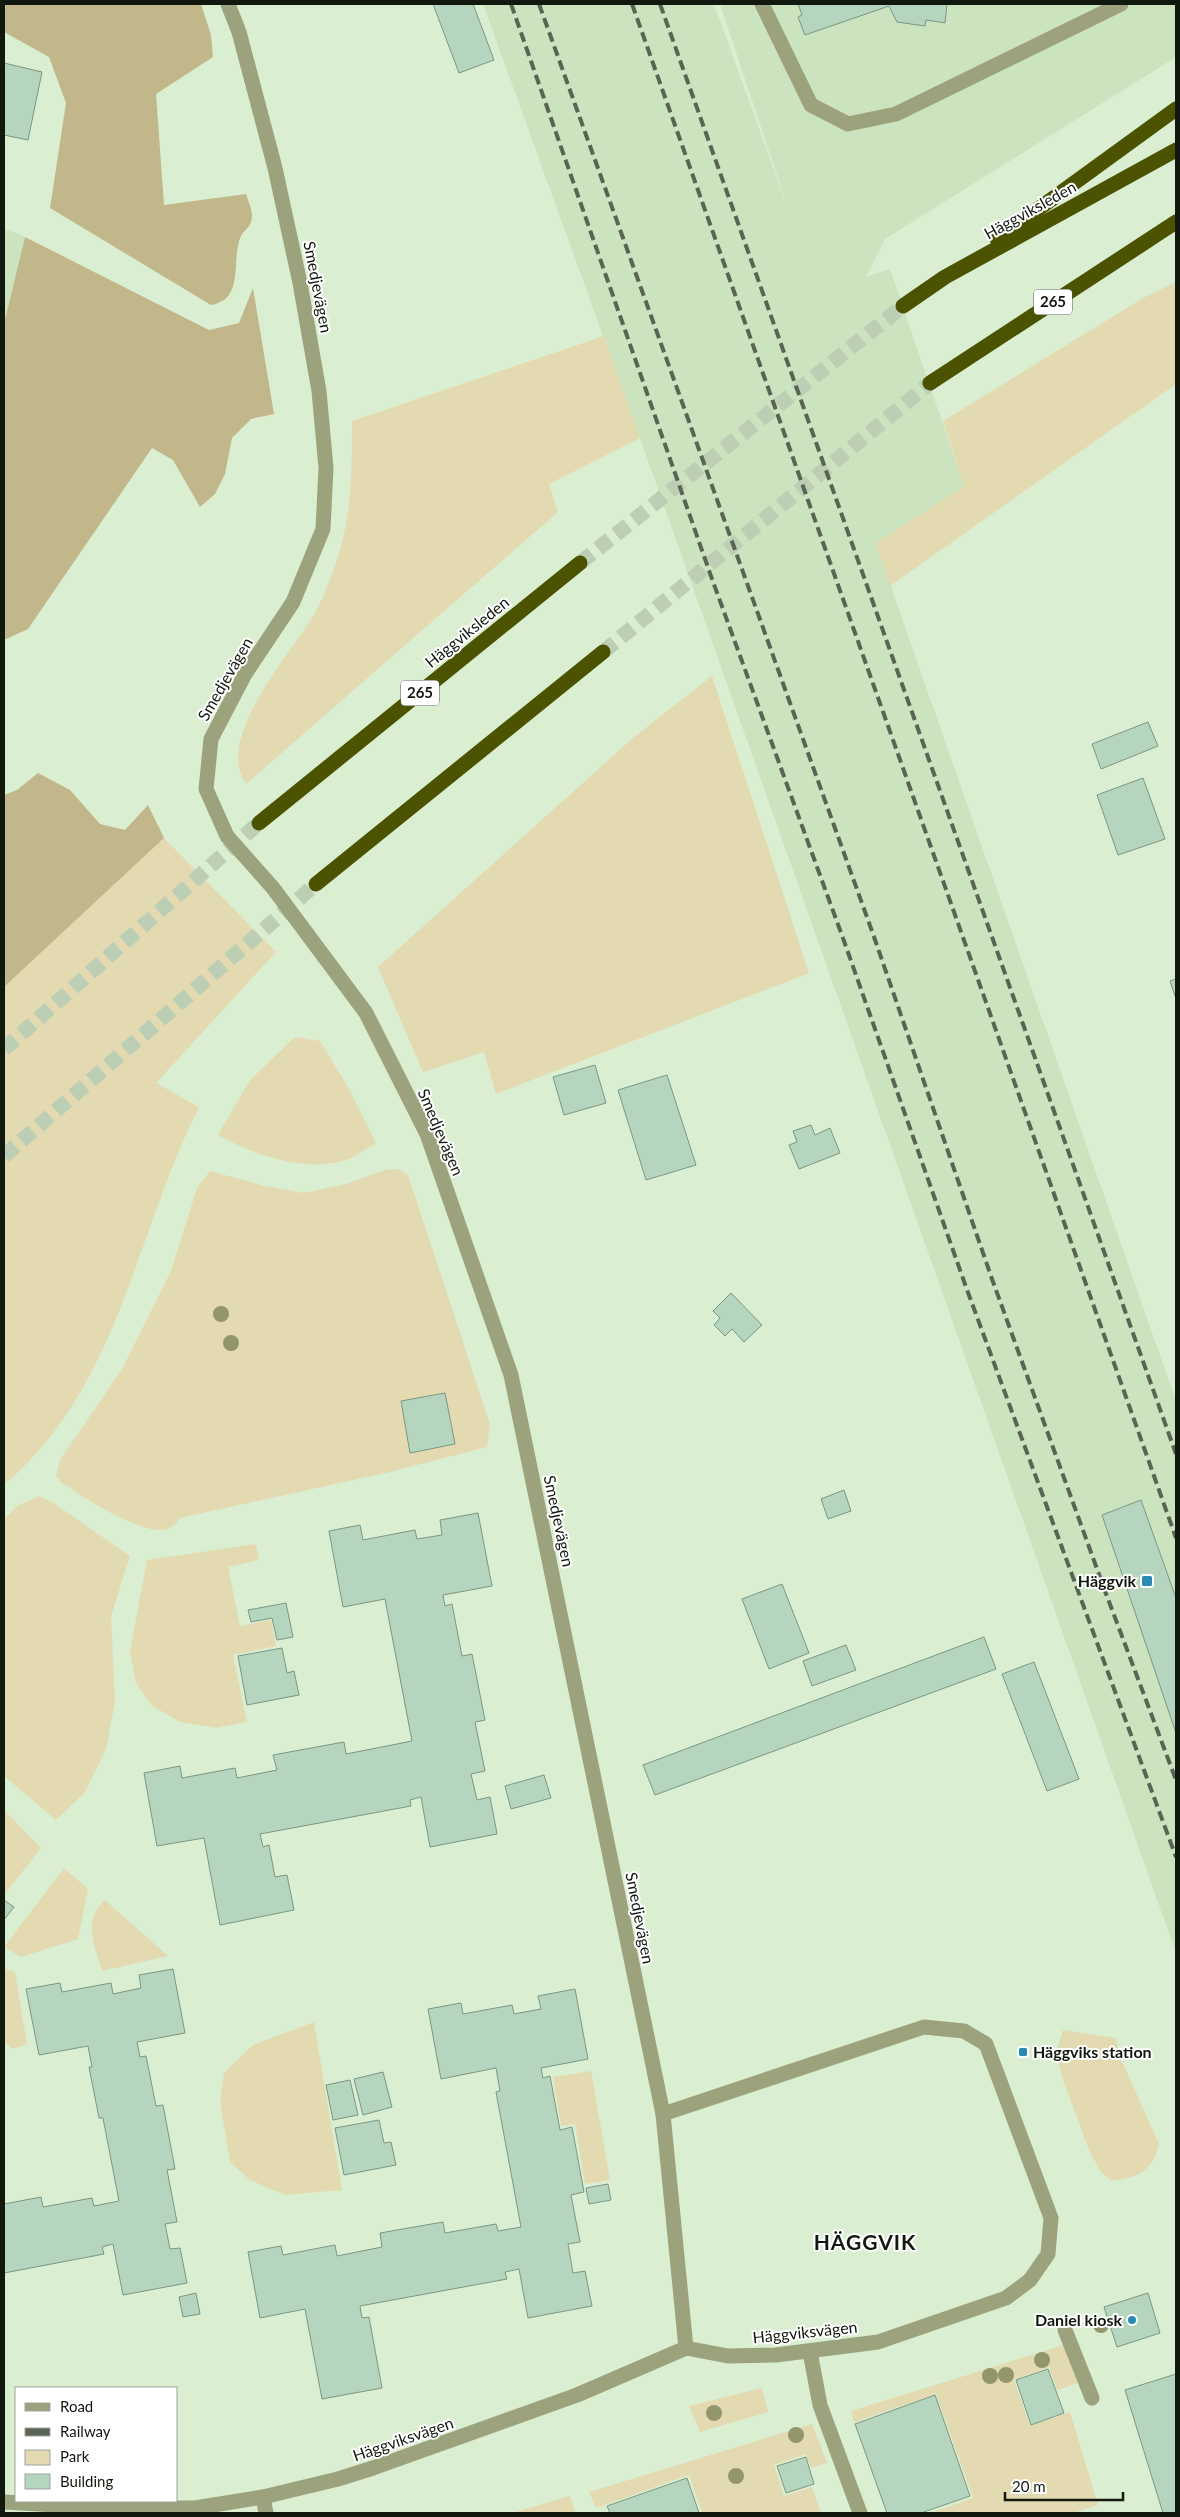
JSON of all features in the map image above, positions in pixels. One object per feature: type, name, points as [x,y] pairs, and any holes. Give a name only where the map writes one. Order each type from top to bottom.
[{"type":"highway","points":[[945,277],[1176,109]]},
{"type":"highway","name":"Häggviksleden","points":[[903,306],[945,277],[1176,150]]},
{"type":"highway","name":"265","points":[[930,383],[1176,222]]},
{"type":"highway","name":"Häggviksleden","points":[[259,823],[580,563]]},
{"type":"highway","points":[[316,884],[602,652]]},
{"type":"street","name":"Smedjevägen","points":[[228,4],[239,32],[275,168],[300,283],[319,391],[326,468],[323,529],[293,602],[245,674],[211,739],[206,789],[227,836],[273,888],[366,1013],[427,1134],[511,1376],[663,2114],[686,2348]]},
{"type":"street","points":[[762,4],[811,105],[848,124],[896,114],[1121,4]]},
{"type":"street","name":"Häggviksvägen","points":[[4,2502],[108,2508],[194,2508],[263,2497],[373,2468],[577,2395],[686,2348],[728,2356],[776,2355],[878,2342],[1006,2298],[1030,2280],[1048,2254],[1051,2218],[986,2044],[964,2031],[924,2027],[663,2114]]},
{"type":"street","points":[[1065,2330],[1092,2398]]},
{"type":"street","points":[[810,2352],[820,2405],[860,2513]]},
{"type":"street","points":[[263,2497],[266,2513]]},
{"type":"shaded area","points":[[4,4],[201,4],[211,35],[213,57],[156,94],[164,205],[246,194],[250,205],[252,219],[250,225],[241,236],[238,245],[233,287],[229,295],[222,301],[211,305],[50,208],[66,103],[49,57],[4,32]]},
{"type":"shaded area","points":[[483,4],[714,4],[792,220],[720,4],[1176,4],[1176,57],[885,239],[866,277],[890,269],[964,486],[876,544],[1176,1401],[1176,1953],[640,438]]},
{"type":"shaded area","points":[[4,228],[25,237],[4,324]]},
{"type":"shaded area","points":[[25,237],[209,330],[239,323],[253,288],[274,414],[251,419],[232,438],[225,474],[215,494],[200,507],[173,460],[152,448],[28,629],[4,640],[4,324]]},
{"type":"shaded area","points":[[38,773],[70,790],[100,824],[125,830],[148,805],[164,838],[4,987],[4,795],[17,790]]},
{"type":"green space","points":[[1176,282],[1176,384],[890,586],[876,543],[964,486],[943,421],[1143,298]]},
{"type":"green space","points":[[604,336],[640,438],[549,484],[558,512],[246,784],[239,764],[240,742],[248,718],[276,670],[317,609],[342,543],[346,526],[351,474],[352,421]]},
{"type":"green space","points":[[712,676],[809,973],[496,1094],[484,1052],[423,1072],[378,967],[634,737]]},
{"type":"green space","points":[[164,838],[276,952],[156,1083],[199,1107],[177,1156],[121,1307],[100,1356],[74,1402],[43,1446],[4,1485],[4,987]]},
{"type":"green space","points":[[295,1037],[320,1041],[348,1087],[376,1143],[356,1156],[333,1163],[298,1163],[264,1155],[218,1135],[250,1080]]},
{"type":"green space","points":[[399,1169],[408,1175],[490,1424],[487,1447],[390,1472],[179,1518],[171,1528],[158,1530],[123,1519],[62,1483],[56,1476],[60,1460],[122,1369],[171,1271],[197,1188],[210,1171],[265,1186],[304,1193],[346,1184],[385,1170]]},
{"type":"green space","points":[[39,1496],[55,1504],[130,1556],[111,1616],[115,1702],[106,1749],[85,1792],[56,1820],[4,1776],[4,1519],[19,1505]]},
{"type":"green space","points":[[256,1544],[259,1560],[228,1567],[240,1626],[271,1620],[276,1646],[233,1655],[247,1722],[217,1728],[180,1722],[151,1705],[136,1683],[130,1651],[147,1560]]},
{"type":"green space","points":[[4,1810],[41,1848],[4,1895]]},
{"type":"green space","points":[[64,1868],[88,1889],[78,1939],[21,1957],[4,1947]]},
{"type":"green space","points":[[105,1900],[168,1956],[102,1971],[92,1934],[92,1925],[98,1908]]},
{"type":"green space","points":[[4,1968],[15,1972],[27,2044],[12,2049],[4,2041]]},
{"type":"green space","points":[[314,2022],[342,2190],[285,2195],[250,2180],[230,2162],[220,2102],[224,2073],[253,2045]]},
{"type":"green space","points":[[1063,2030],[1116,2038],[1120,2057],[1159,2144],[1153,2161],[1142,2172],[1129,2178],[1111,2181],[1101,2172],[1089,2150],[1062,2077],[1056,2053]]},
{"type":"green space","points":[[591,2071],[610,2180],[585,2184],[575,2124],[561,2126],[553,2077]]},
{"type":"green space","points":[[1067,2344],[1081,2382],[1057,2390],[1049,2367],[1014,2380],[1030,2426],[1070,2412],[1098,2505],[1073,2513],[930,2513],[973,2498],[936,2394],[854,2422],[851,2411]]},
{"type":"green space","points":[[762,2388],[768,2412],[700,2432],[689,2406]]},
{"type":"green space","points":[[812,2424],[827,2463],[811,2468],[806,2454],[774,2465],[784,2496],[812,2487],[821,2513],[702,2513],[689,2475],[596,2508],[589,2492]]},
{"type":"green space","points":[[570,2496],[575,2513],[512,2513]]},
{"type":"building","points":[[433,4],[473,4],[494,60],[459,73]]},
{"type":"building","points":[[798,4],[947,4],[945,23],[926,20],[925,26],[897,22],[889,6],[805,35],[798,17],[802,15]]},
{"type":"building","points":[[4,63],[42,72],[28,140],[4,135]]},
{"type":"building","points":[[1148,722],[1158,746],[1101,769],[1092,744]]},
{"type":"building","points":[[1143,778],[1165,839],[1118,855],[1097,795]]},
{"type":"building","points":[[1176,979],[1176,999],[1170,981]]},
{"type":"building","points":[[595,1065],[606,1103],[564,1115],[553,1077]]},
{"type":"building","points":[[667,1075],[696,1165],[646,1180],[618,1090]]},
{"type":"building","points":[[811,1125],[815,1135],[830,1128],[840,1153],[799,1169],[789,1145],[797,1142],[793,1131]]},
{"type":"building","points":[[731,1293],[762,1325],[744,1342],[732,1329],[725,1336],[714,1325],[720,1318],[713,1311]]},
{"type":"building","points":[[445,1393],[455,1444],[410,1453],[401,1401]]},
{"type":"building","points":[[844,1490],[851,1511],[828,1519],[821,1499]]},
{"type":"building","points":[[1141,1500],[1176,1598],[1176,1733],[1102,1515]]},
{"type":"building","points":[[478,1513],[492,1586],[443,1595],[445,1606],[452,1604],[462,1656],[472,1654],[485,1720],[475,1722],[485,1771],[471,1774],[477,1800],[490,1797],[497,1834],[430,1847],[421,1797],[410,1800],[411,1806],[260,1834],[263,1847],[269,1845],[275,1877],[287,1875],[294,1910],[220,1925],[204,1838],[157,1846],[144,1773],[180,1766],[182,1778],[235,1768],[237,1778],[277,1770],[273,1755],[344,1742],[346,1754],[412,1741],[385,1599],[343,1607],[329,1531],[360,1525],[363,1540],[415,1530],[417,1539],[442,1535],[440,1520]]},
{"type":"building","points":[[782,1584],[809,1653],[769,1669],[742,1599]]},
{"type":"building","points":[[286,1603],[293,1637],[277,1640],[272,1618],[251,1622],[248,1610]]},
{"type":"building","points":[[984,1637],[996,1669],[655,1795],[643,1765]]},
{"type":"building","points":[[846,1645],[856,1670],[812,1686],[803,1661]]},
{"type":"building","points":[[282,1648],[287,1673],[294,1671],[299,1695],[247,1705],[238,1656]]},
{"type":"building","points":[[1034,1662],[1079,1779],[1047,1791],[1002,1674]]},
{"type":"building","points":[[544,1775],[551,1798],[511,1809],[505,1786]]},
{"type":"building","points":[[4,1900],[14,1907],[4,1920]]},
{"type":"building","points":[[173,1969],[185,2033],[137,2042],[140,2057],[146,2056],[156,2106],[163,2105],[175,2169],[167,2170],[177,2222],[165,2224],[170,2249],[180,2248],[187,2283],[123,2295],[113,2244],[102,2247],[104,2254],[4,2273],[4,2204],[41,2197],[43,2207],[92,2198],[94,2206],[119,2201],[103,2118],[99,2118],[89,2067],[92,2067],[88,2046],[39,2055],[26,1989],[60,1983],[62,1992],[111,1983],[113,1994],[141,1988],[139,1975]]},
{"type":"building","points":[[575,1989],[588,2059],[541,2068],[543,2078],[550,2076],[560,2130],[572,2127],[584,2192],[571,2195],[580,2242],[568,2244],[573,2273],[585,2271],[592,2306],[528,2318],[519,2269],[505,2272],[507,2279],[360,2306],[362,2318],[369,2317],[382,2388],[322,2399],[305,2309],[260,2318],[248,2252],[281,2246],[283,2255],[335,2245],[337,2256],[382,2247],[380,2233],[443,2222],[445,2233],[496,2224],[498,2231],[521,2227],[496,2092],[500,2091],[496,2068],[441,2079],[428,2009],[461,2003],[463,2014],[512,2005],[514,2014],[541,2009],[538,1996]]},
{"type":"building","points":[[383,2072],[392,2107],[363,2115],[354,2079]]},
{"type":"building","points":[[350,2080],[358,2115],[333,2120],[326,2085]]},
{"type":"building","points":[[379,2120],[384,2143],[391,2142],[396,2165],[344,2175],[335,2128]]},
{"type":"building","points":[[608,2184],[611,2200],[589,2204],[586,2188]]},
{"type":"building","points":[[196,2293],[200,2314],[183,2317],[179,2297]]},
{"type":"building","name":"Daniel kiosk","points":[[1148,2293],[1160,2333],[1117,2347],[1104,2307]]},
{"type":"building","points":[[1048,2369],[1064,2413],[1031,2425],[1016,2380]]},
{"type":"building","points":[[1176,2374],[1176,2513],[1163,2513],[1125,2390]]},
{"type":"building","points":[[935,2395],[970,2496],[921,2513],[887,2513],[855,2424]]},
{"type":"building","points":[[806,2457],[814,2484],[786,2493],[777,2466]]},
{"type":"building","points":[[687,2478],[699,2513],[610,2513],[607,2506]]},
{"type":"tunnel","points":[[580,563],[903,306]]},
{"type":"tunnel","points":[[603,652],[930,383]]},
{"type":"tunnel","points":[[4,1049],[259,823]]},
{"type":"tunnel","points":[[4,1156],[316,884]]},
{"type":"railway","points":[[511,4],[712,579],[844,941],[966,1287],[1176,1857]]},
{"type":"railway","points":[[539,4],[873,934],[992,1279],[1176,1780]]},
{"type":"railway","points":[[632,4],[1176,1538]]},
{"type":"railway","points":[[660,4],[1176,1454]]},
{"type":"place","name":"Häggvik","points":[[1147,1581]]},
{"type":"place","name":"Häggviks station","points":[[1023,2052]]},
{"type":"place","name":"Daniel kiosk","points":[[1132,2320]]},
{"type":"district","name":"HÄGGVIK","points":[[865,2243]]}]
